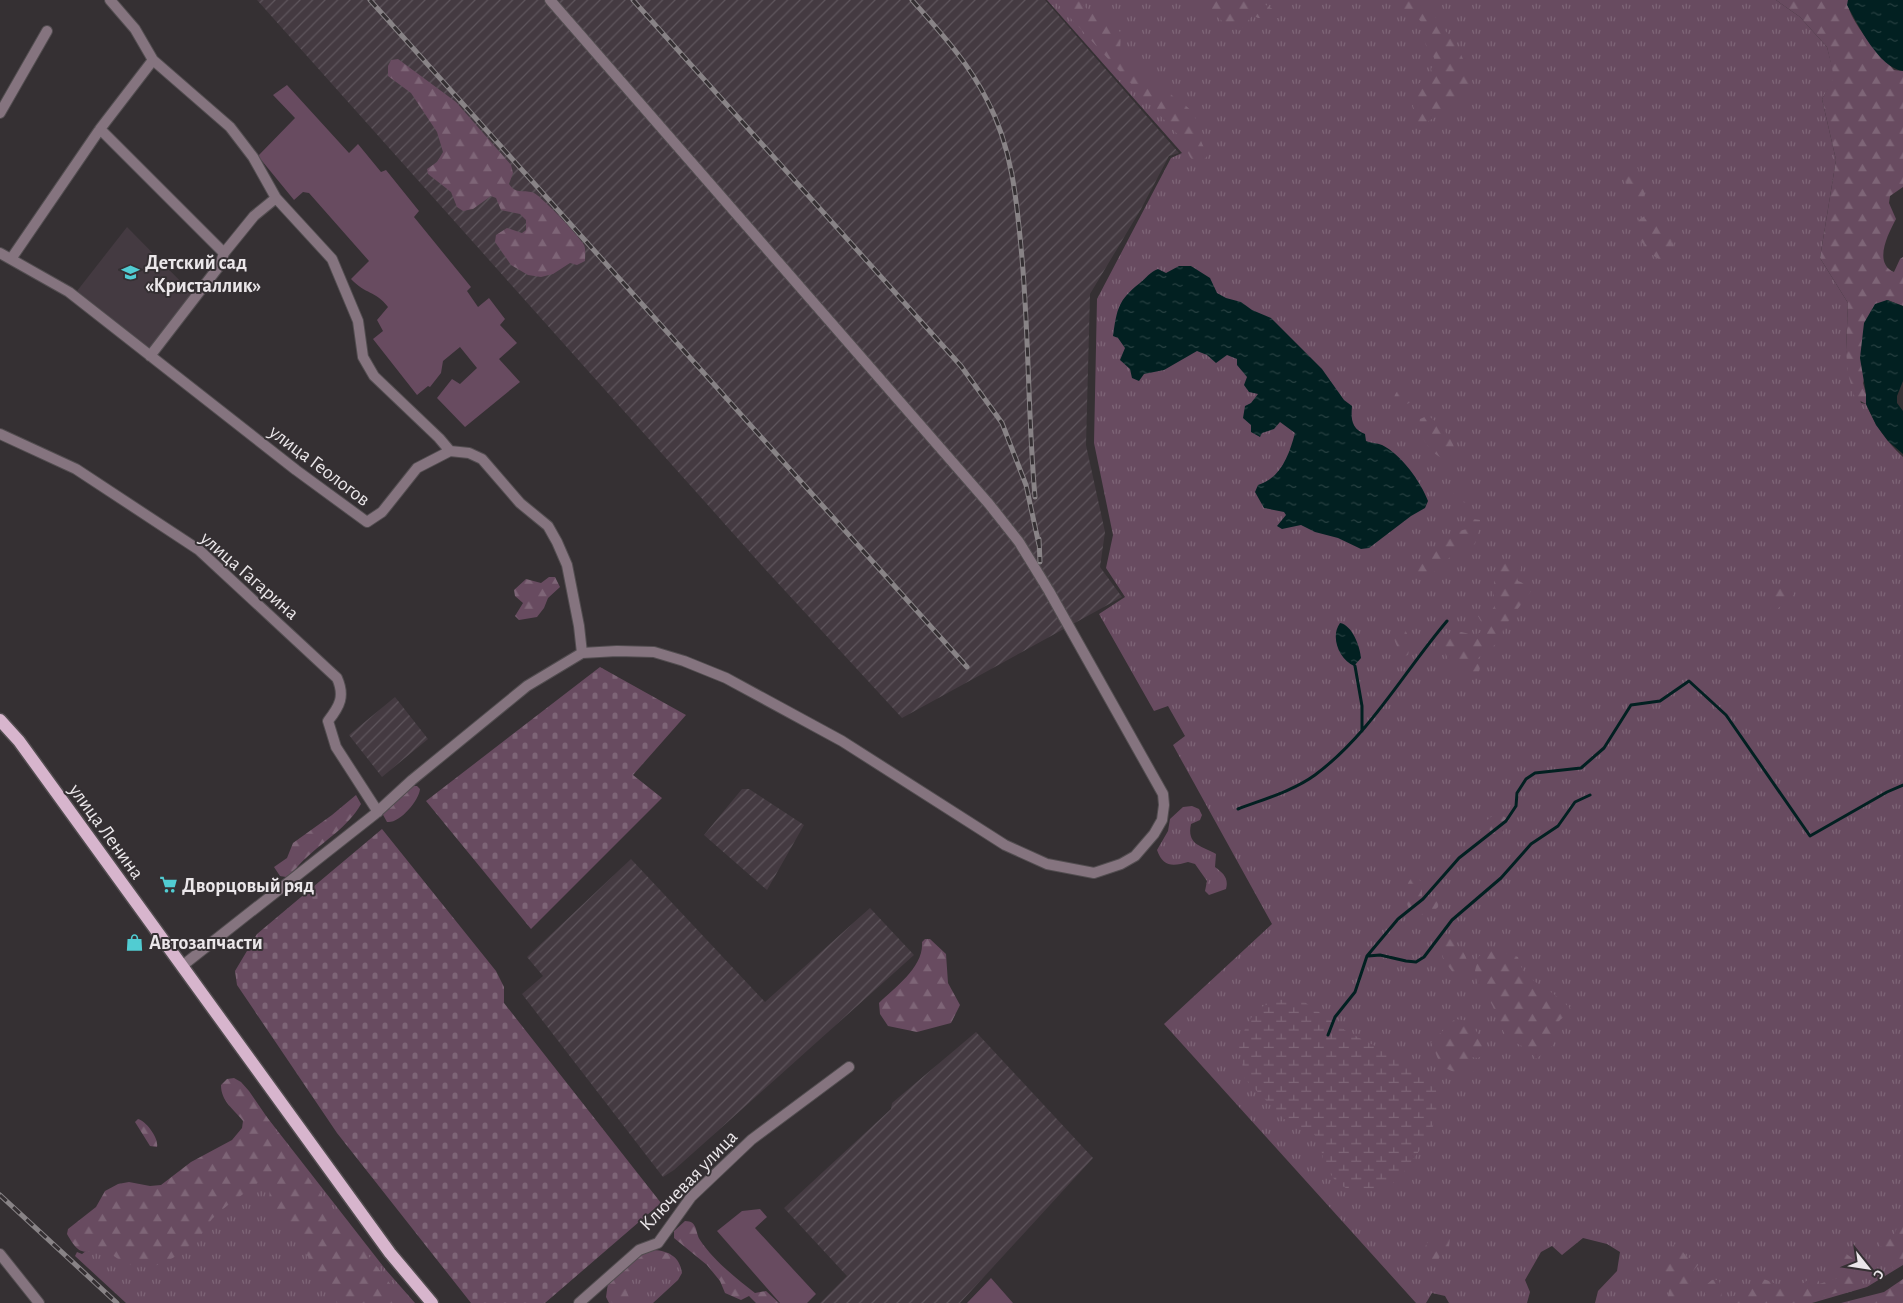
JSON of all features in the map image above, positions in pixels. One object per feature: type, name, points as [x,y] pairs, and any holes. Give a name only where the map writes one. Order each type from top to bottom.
[{"type":"main road","name":"улица Ленина","points":[[0,720],[19,741],[390,1253],[432,1303]]},
{"type":"street","points":[[110,0],[134,29],[153,60],[230,127],[253,157],[276,198],[332,259],[358,321],[363,358],[374,376],[439,438],[450,452],[469,453],[482,459],[520,503],[548,526],[567,565],[579,626],[582,653]]},
{"type":"street","points":[[182,966],[378,812],[412,780],[528,686],[582,653],[617,651],[654,652],[684,661],[726,678],[842,741],[1005,845],[1047,864],[1094,873],[1121,864],[1144,848],[1162,820],[1163,794],[1050,591],[1019,542],[983,497],[550,0]]},
{"type":"street","points":[[0,113],[47,31]]},
{"type":"street","points":[[11,258],[100,129],[153,60]]},
{"type":"street","points":[[100,129],[224,253]]},
{"type":"street","points":[[150,356],[220,265],[224,253],[254,216],[276,198]]},
{"type":"street","name":"улица Геологов","points":[[0,253],[68,292],[296,470],[368,522],[382,512],[417,468],[450,452]]},
{"type":"street","name":"улица Гагарина","points":[[0,434],[76,469],[199,550],[337,678],[342,688],[342,698],[328,722],[336,747],[378,812]]},
{"type":"street","name":"Ключевая улица","points":[[579,1303],[640,1250],[658,1243],[691,1197],[751,1140],[849,1067]]},
{"type":"street","points":[[0,1254],[39,1303]]},
{"type":"shaded area","points":[[257,0],[1045,0],[1179,153],[1169,156],[1141,209],[1090,294],[1086,445],[1105,532],[1100,567],[1122,597],[902,718],[764,568]]},
{"type":"shaded area","name":"Детский сад «Кристаллик»","points":[[127,227],[192,293],[151,350],[77,291]]},
{"type":"shaded area","points":[[395,697],[428,739],[382,777],[349,735]]},
{"type":"shaded area","points":[[742,789],[749,789],[804,825],[767,890],[704,835]]},
{"type":"shaded area","points":[[631,859],[765,1002],[870,908],[914,955],[674,1170],[663,1177],[522,994],[543,976],[527,957]]},
{"type":"shaded area","points":[[976,1032],[1093,1158],[960,1303],[820,1303],[847,1276],[784,1208],[891,1109],[892,1103]]},
{"type":"green space","points":[[1047,0],[1776,0],[1800,17],[1827,47],[1835,78],[1822,99],[1836,160],[1820,258],[1848,303],[1846,350],[1861,403],[1866,404],[1873,419],[1891,445],[1903,457],[1903,1265],[1867,1287],[1812,1303],[1595,1303],[1598,1291],[1617,1271],[1620,1252],[1607,1244],[1583,1238],[1562,1255],[1552,1246],[1541,1252],[1525,1280],[1530,1292],[1527,1303],[1449,1303],[1445,1296],[1432,1293],[1426,1303],[1416,1303],[1164,1024],[1272,924],[1173,745],[1185,736],[1168,706],[1154,711],[1099,614],[1125,597],[1106,568],[1113,535],[1094,443],[1097,299],[1171,158],[1182,153]]},
{"type":"green space","points":[[1054,0],[1078,0],[1088,10],[1107,9],[1121,34],[1120,50],[1156,85],[1166,85],[1172,95],[1187,106],[1193,114],[1202,144],[1209,154],[1198,166],[1190,157],[1181,138]]},
{"type":"green space","points":[[1207,0],[1225,0],[1229,4],[1237,0],[1258,0],[1279,13],[1280,18],[1258,18],[1253,15],[1239,31],[1225,23],[1212,11],[1202,9],[1201,5]]},
{"type":"green space","points":[[1399,0],[1428,0],[1438,23],[1451,37],[1460,52],[1472,81],[1471,93],[1462,102],[1416,128],[1414,124],[1415,112],[1412,103],[1415,86],[1433,75],[1431,69],[1434,59],[1425,44],[1424,28],[1420,20],[1400,9]]},
{"type":"green space","points":[[1776,0],[1848,0],[1852,17],[1865,36],[1894,70],[1903,71],[1903,187],[1890,196],[1889,203],[1896,219],[1886,240],[1883,255],[1884,262],[1894,272],[1900,259],[1903,257],[1903,306],[1888,300],[1863,383],[1866,404],[1855,398],[1848,374],[1846,350],[1848,303],[1820,258],[1836,160],[1822,99],[1834,77],[1827,47],[1800,17]]},
{"type":"green space","points":[[398,59],[456,102],[511,165],[513,173],[509,184],[518,191],[534,193],[552,209],[584,245],[585,261],[577,265],[570,263],[553,274],[541,277],[528,275],[511,265],[495,242],[496,235],[507,228],[522,233],[526,230],[526,220],[520,214],[501,210],[496,198],[491,196],[473,209],[463,211],[457,207],[451,192],[428,174],[427,169],[437,162],[443,152],[437,132],[411,93],[388,76],[388,66],[391,60]]},
{"type":"green space","points":[[287,85],[349,153],[358,144],[381,172],[386,170],[419,211],[414,217],[471,287],[467,291],[478,307],[489,298],[505,319],[500,325],[517,343],[499,359],[520,382],[465,427],[437,398],[452,379],[460,384],[477,368],[460,347],[443,361],[441,373],[430,387],[428,386],[417,395],[373,339],[383,331],[377,320],[388,307],[379,298],[361,288],[351,279],[369,261],[309,193],[303,192],[294,200],[258,156],[295,118],[273,95]]},
{"type":"green space","points":[[1625,159],[1636,166],[1642,176],[1644,200],[1640,203],[1630,199],[1621,163]]},
{"type":"green space","points":[[1653,210],[1659,211],[1663,215],[1674,244],[1673,261],[1666,264],[1648,252],[1634,229],[1636,222]]},
{"type":"green space","points":[[1408,386],[1415,386],[1419,389],[1413,401],[1407,404],[1394,398],[1399,390]]},
{"type":"green space","points":[[1427,416],[1438,423],[1453,443],[1456,457],[1454,462],[1441,458],[1424,441],[1421,434],[1420,419]]},
{"type":"green space","points":[[1455,485],[1466,489],[1470,494],[1471,500],[1465,503],[1458,499],[1453,493]]},
{"type":"green space","points":[[1473,519],[1480,520],[1475,544],[1449,558],[1433,573],[1412,573],[1414,566],[1429,558],[1451,536],[1467,529]]},
{"type":"green space","points":[[1509,559],[1517,560],[1521,563],[1521,569],[1517,577],[1518,581],[1530,586],[1531,591],[1503,629],[1501,640],[1478,658],[1480,667],[1478,674],[1473,678],[1466,677],[1452,665],[1441,642],[1444,637],[1452,632],[1461,632],[1475,636],[1481,632],[1483,625],[1478,616],[1490,613],[1494,607],[1494,571],[1502,562]]},
{"type":"green space","points":[[549,577],[555,577],[560,587],[548,598],[544,608],[537,617],[519,620],[515,616],[523,603],[515,596],[514,590],[526,579],[541,583]]},
{"type":"green space","points":[[1780,586],[1790,587],[1794,594],[1789,601],[1775,610],[1771,609],[1770,604]]},
{"type":"green space","points":[[1398,627],[1405,630],[1411,641],[1408,655],[1405,656],[1400,651],[1395,640],[1394,630]]},
{"type":"green space","points":[[600,667],[686,715],[633,775],[662,798],[531,929],[426,801]]},
{"type":"green space","points":[[412,786],[417,786],[420,789],[416,800],[402,816],[392,822],[387,822],[382,813]]},
{"type":"green space","points":[[356,795],[361,804],[350,820],[289,875],[286,877],[280,876],[274,867],[287,858],[293,843]]},
{"type":"green space","points":[[1192,806],[1199,809],[1202,815],[1200,820],[1191,824],[1191,837],[1197,844],[1216,854],[1215,867],[1223,874],[1227,882],[1226,889],[1209,895],[1205,891],[1207,881],[1195,864],[1188,862],[1174,865],[1166,863],[1159,856],[1157,850],[1168,831],[1170,819],[1183,807]]},
{"type":"green space","points":[[1497,812],[1509,820],[1502,833],[1492,834],[1485,822]]},
{"type":"green space","points":[[382,829],[496,971],[504,987],[504,1003],[661,1203],[545,1303],[471,1303],[337,1133],[237,985],[235,971],[257,934]]},
{"type":"green space","points":[[1414,876],[1422,882],[1422,897],[1432,897],[1439,900],[1438,907],[1434,911],[1417,916],[1409,908],[1406,891],[1407,885]]},
{"type":"green space","points":[[1444,935],[1459,947],[1466,957],[1467,969],[1465,976],[1455,975],[1443,958],[1440,949],[1440,938]]},
{"type":"green space","points":[[925,939],[930,939],[946,954],[948,983],[960,1005],[951,1023],[917,1032],[888,1026],[880,1014],[879,1003],[913,968],[918,960],[922,942]]},
{"type":"green space","points":[[1486,951],[1500,951],[1518,957],[1523,971],[1532,980],[1558,997],[1573,1011],[1559,1021],[1556,1025],[1552,1046],[1536,1059],[1529,1051],[1508,1037],[1501,1026],[1493,1006],[1478,988],[1475,971],[1478,957]]},
{"type":"green space","points":[[1300,999],[1346,1031],[1402,1060],[1436,1090],[1440,1111],[1425,1143],[1398,1180],[1378,1191],[1346,1188],[1337,1183],[1324,1165],[1320,1142],[1313,1133],[1292,1127],[1245,1079],[1239,1046],[1246,1026],[1257,1009],[1277,1000]]},
{"type":"green space","points":[[1455,1019],[1470,1021],[1489,1052],[1478,1058],[1471,1057],[1474,1077],[1460,1075],[1441,1066],[1431,1042]]},
{"type":"green space","points":[[234,1078],[241,1082],[249,1091],[312,1183],[405,1303],[337,1303],[295,1236],[276,1218],[269,1204],[270,1183],[267,1180],[260,1181],[223,1209],[212,1219],[201,1235],[179,1254],[157,1265],[145,1267],[133,1265],[120,1260],[107,1251],[84,1252],[72,1242],[67,1234],[68,1229],[96,1207],[105,1191],[118,1184],[129,1182],[150,1186],[161,1185],[191,1162],[232,1140],[242,1128],[243,1121],[226,1101],[221,1085],[227,1079]]},
{"type":"green space","points":[[266,1116],[386,1270],[415,1303],[126,1303],[75,1256],[77,1252],[82,1254]]},
{"type":"green space","points":[[138,1119],[151,1130],[156,1139],[157,1147],[150,1146],[135,1122]]},
{"type":"green space","points":[[760,1209],[767,1217],[755,1228],[816,1294],[807,1303],[780,1303],[717,1231],[742,1211]]},
{"type":"green space","points":[[1903,1220],[1903,1263],[1893,1269],[1885,1248],[1880,1246],[1878,1237],[1883,1232],[1894,1235],[1899,1223]]},
{"type":"green space","points":[[685,1221],[689,1221],[694,1225],[700,1240],[718,1262],[755,1293],[766,1291],[779,1303],[756,1303],[749,1296],[741,1300],[725,1293],[720,1281],[707,1265],[674,1238],[674,1231]]},
{"type":"green space","points":[[1437,1235],[1450,1237],[1449,1247],[1441,1253],[1438,1261],[1433,1264],[1426,1261],[1424,1252],[1426,1245]]},
{"type":"green space","points":[[1677,1244],[1686,1256],[1699,1264],[1692,1272],[1690,1285],[1671,1301],[1668,1296],[1671,1279],[1667,1275],[1654,1275],[1673,1245]]},
{"type":"green space","points":[[1837,1247],[1856,1261],[1854,1276],[1858,1279],[1855,1288],[1825,1296],[1809,1303],[1733,1303],[1730,1297],[1745,1293],[1756,1280],[1767,1280],[1778,1285],[1794,1288],[1813,1277],[1819,1281],[1819,1284],[1839,1278],[1842,1268],[1837,1261],[1828,1259],[1832,1250]]},
{"type":"green space","points":[[654,1250],[669,1253],[676,1259],[682,1273],[678,1280],[653,1303],[609,1303],[606,1297],[608,1283],[641,1254]]},
{"type":"green space","points":[[656,1251],[670,1254],[671,1258],[660,1265],[647,1263],[638,1273],[629,1277],[625,1286],[631,1303],[612,1303],[607,1291],[614,1278],[634,1260]]},
{"type":"green space","points":[[991,1278],[1013,1303],[967,1303]]},
{"type":"green space","points":[[1903,1279],[1903,1303],[1841,1303],[1884,1292]]},
{"type":"green space","points":[[1712,1280],[1719,1280],[1722,1294],[1720,1300],[1714,1302],[1705,1294],[1706,1285]]},
{"type":"water","points":[[1848,0],[1903,0],[1903,71],[1894,68],[1886,62],[1870,44],[1847,5]]},
{"type":"water","points":[[1179,266],[1191,266],[1210,278],[1217,293],[1226,298],[1241,302],[1252,310],[1271,318],[1322,369],[1344,400],[1352,406],[1354,426],[1365,434],[1366,441],[1389,449],[1410,469],[1428,501],[1425,508],[1411,516],[1369,548],[1361,549],[1338,538],[1315,532],[1301,525],[1282,529],[1277,526],[1286,515],[1284,512],[1264,508],[1255,492],[1258,485],[1273,477],[1283,465],[1295,433],[1280,422],[1274,429],[1262,433],[1260,437],[1251,432],[1251,425],[1243,418],[1245,406],[1251,403],[1258,394],[1249,392],[1244,385],[1247,377],[1237,365],[1237,359],[1227,355],[1216,363],[1207,355],[1197,351],[1164,370],[1144,374],[1139,381],[1132,378],[1130,369],[1120,360],[1125,348],[1118,338],[1113,336],[1116,319],[1123,300],[1153,272],[1158,269],[1166,273]]},
{"type":"water","points":[[1887,300],[1903,306],[1903,381],[1897,396],[1897,403],[1903,411],[1903,454],[1888,441],[1876,425],[1866,404],[1860,358],[1864,323],[1875,304]]},
{"type":"water","points":[[1340,623],[1352,632],[1359,648],[1361,658],[1354,666],[1340,653],[1336,641],[1337,629]]},
{"type":"waterway","points":[[1238,809],[1297,786],[1335,759],[1369,722],[1447,621]]},
{"type":"waterway","points":[[1355,666],[1362,706],[1362,731]]},
{"type":"waterway","points":[[1328,1035],[1335,1017],[1355,992],[1367,956],[1398,919],[1423,899],[1459,858],[1506,821],[1516,806],[1517,793],[1526,779],[1535,773],[1581,768],[1604,748],[1631,705],[1660,701],[1689,681],[1726,715],[1810,836],[1887,792],[1903,785]]},
{"type":"waterway","points":[[1368,956],[1380,955],[1416,962],[1424,957],[1452,920],[1501,878],[1531,844],[1558,826],[1575,802],[1590,795]]},
{"type":"railway","points":[[370,0],[967,667]]},
{"type":"railway","points":[[633,0],[961,366],[1002,423],[1026,485],[1039,545]]},
{"type":"railway","points":[[912,0],[953,48],[979,86],[996,119],[1008,157],[1016,197],[1022,258],[1035,497]]},
{"type":"railway","points":[[1039,539],[1040,562]]},
{"type":"railway","points":[[0,1195],[117,1303]]},
{"type":"place","name":"Детский сад «Кристаллик»","points":[[131,273]]},
{"type":"place","name":"Дворцовый ряд","points":[[168,885]]},
{"type":"place","name":"Автозапчасти","points":[[135,942]]}]
